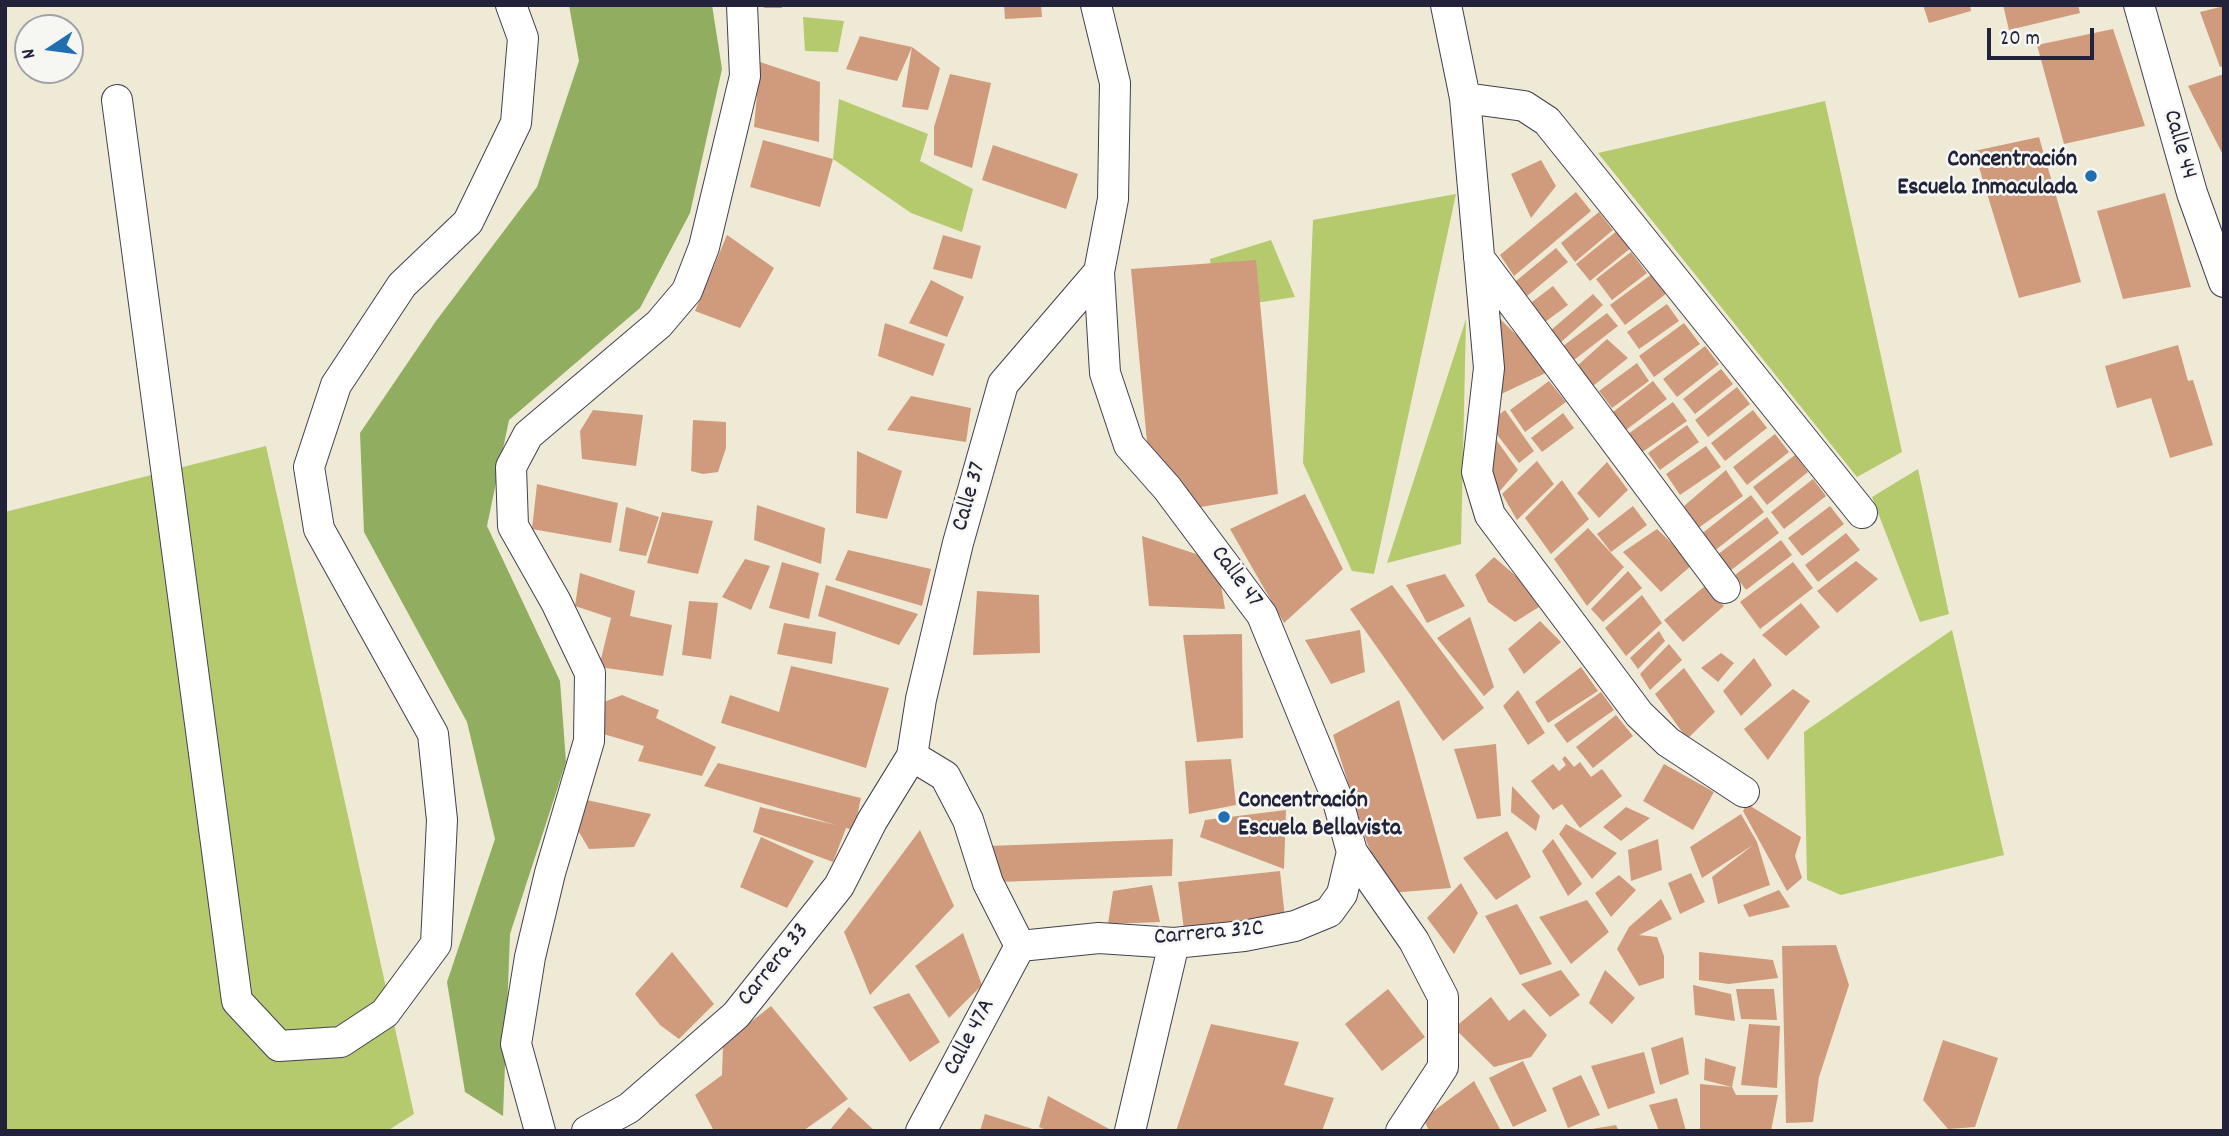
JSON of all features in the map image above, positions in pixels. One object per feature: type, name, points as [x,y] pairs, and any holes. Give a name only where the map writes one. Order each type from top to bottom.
[{"type":"street","points":[[117,100],[237,1001],[279,1046],[341,1042],[385,1013],[436,944],[442,820],[433,734],[319,529],[309,467],[336,385],[402,285],[468,222],[516,123],[523,38],[511,5]]},
{"type":"street","points":[[540,1131],[516,1044],[530,957],[550,873],[589,741],[590,673],[556,602],[513,526],[511,467],[528,435],[659,324],[687,291],[704,247],[745,76],[742,5]]},
{"type":"street","name":"Calle 47","points":[[1096,5],[1115,83],[1113,199],[1099,272],[1105,373],[1129,445],[1167,488],[1262,615],[1337,798],[1352,852],[1413,941],[1443,997],[1443,1067],[1401,1131]]},
{"type":"street","points":[[1446,5],[1465,98],[1489,368],[1477,472],[1490,515],[1639,714],[1668,743],[1744,792]]},
{"type":"street","name":"Calle 44","points":[[2139,5],[2192,193],[2224,282]]},
{"type":"street","points":[[1465,98],[1524,106],[1547,121],[1862,513]]},
{"type":"street","points":[[1479,258],[1725,588]]},
{"type":"street","name":"Calle 37","points":[[912,756],[921,699],[958,543],[1003,384],[1049,327],[1099,272]]},
{"type":"street","points":[[912,756],[945,776],[968,820],[988,883],[1020,946]]},
{"type":"street","name":"Carrera 33","points":[[587,1131],[629,1108],[736,1015],[839,886],[872,821],[912,756]]},
{"type":"street","name":"Carrera 32C","points":[[1020,946],[1099,938],[1174,943],[1244,936],[1295,926],[1329,912],[1342,894],[1352,852]]},
{"type":"street","points":[[1130,1131],[1174,943]]},
{"type":"street","name":"Calle 47A","points":[[921,1131],[1020,946]]},
{"type":"green space","points":[[569,5],[712,5],[722,69],[690,213],[640,308],[509,420],[487,526],[560,681],[566,762],[510,934],[503,1116],[465,1092],[447,982],[495,839],[467,722],[364,532],[360,433],[436,321],[537,187],[579,61]]},
{"type":"green space","points":[[803,17],[844,21],[838,52],[805,51]]},
{"type":"green space","points":[[839,99],[928,134],[920,161],[973,189],[962,232],[911,213],[833,159]]},
{"type":"green space","points":[[1825,101],[1902,452],[1857,477],[1598,153]]},
{"type":"green space","points":[[1456,194],[1374,574],[1352,571],[1303,463],[1313,220]]},
{"type":"green space","points":[[1271,240],[1295,297],[1215,309],[1210,259]]},
{"type":"green space","points":[[1466,319],[1461,544],[1387,563]]},
{"type":"green space","points":[[266,446],[414,1114],[387,1131],[5,1131],[5,512]]},
{"type":"green space","points":[[1918,469],[1949,614],[1920,622],[1872,497]]},
{"type":"green space","points":[[1952,630],[2004,855],[1841,895],[1807,880],[1804,732]]},
{"type":"building","points":[[764,5],[782,5],[782,8],[764,8]]},
{"type":"building","points":[[1004,5],[1041,5],[1042,17],[1005,19]]},
{"type":"building","points":[[1923,5],[1970,5],[1971,11],[1929,23]]},
{"type":"building","points":[[2003,5],[2078,5],[2080,13],[2009,30]]},
{"type":"building","points":[[2224,6],[2224,66],[2220,67],[2200,12]]},
{"type":"building","points":[[2113,29],[2145,126],[2064,144],[2037,45]]},
{"type":"building","points":[[860,36],[912,47],[897,81],[846,69]]},
{"type":"building","points":[[912,47],[940,68],[928,110],[902,107]]},
{"type":"building","points":[[760,62],[820,82],[819,142],[754,127]]},
{"type":"building","points":[[950,74],[991,83],[972,168],[934,155],[934,127]]},
{"type":"building","points":[[2224,74],[2224,157],[2188,86]]},
{"type":"building","points":[[2039,137],[2081,282],[2019,298],[1974,151]]},
{"type":"building","points":[[763,140],[833,159],[820,207],[750,187]]},
{"type":"building","points":[[993,145],[1078,174],[1066,209],[982,180]]},
{"type":"building","points":[[1541,160],[1556,186],[1531,218],[1511,174]]},
{"type":"building","points":[[1576,192],[1591,211],[1514,276],[1500,255]]},
{"type":"building","points":[[2165,193],[2191,287],[2123,299],[2097,211]]},
{"type":"building","points":[[1599,212],[1613,230],[1575,262],[1561,243]]},
{"type":"building","points":[[1618,230],[1632,247],[1590,281],[1576,264]]},
{"type":"building","points":[[727,235],[774,268],[740,328],[695,311]]},
{"type":"building","points":[[943,235],[981,246],[972,279],[933,269]]},
{"type":"building","points":[[1556,248],[1568,262],[1527,296],[1516,281]]},
{"type":"building","points":[[1631,252],[1647,273],[1612,300],[1596,279]]},
{"type":"building","points":[[1256,260],[1278,494],[1201,507],[1148,453],[1131,269]]},
{"type":"building","points":[[1652,274],[1667,293],[1625,325],[1610,305]]},
{"type":"building","points":[[931,280],[964,297],[947,337],[909,323]]},
{"type":"building","points":[[1553,286],[1568,305],[1541,325],[1528,305]]},
{"type":"building","points":[[1593,294],[1603,305],[1560,343],[1550,331]]},
{"type":"building","points":[[1667,304],[1679,321],[1639,349],[1627,332]]},
{"type":"building","points":[[1492,311],[1552,370],[1495,397]]},
{"type":"building","points":[[1607,313],[1618,326],[1574,360],[1563,346]]},
{"type":"building","points":[[885,323],[945,344],[933,376],[878,356]]},
{"type":"building","points":[[1684,323],[1700,344],[1654,377],[1639,356]]},
{"type":"building","points":[[1607,339],[1628,358],[1593,386],[1576,367]]},
{"type":"building","points":[[2178,345],[2188,381],[2193,380],[2213,445],[2170,458],[2151,398],[2117,408],[2105,366]]},
{"type":"building","points":[[1705,346],[1719,364],[1677,397],[1663,379]]},
{"type":"building","points":[[1637,363],[1649,381],[1612,408],[1599,391]]},
{"type":"building","points":[[1721,369],[1733,384],[1695,414],[1683,399]]},
{"type":"building","points":[[1549,381],[1566,402],[1525,432],[1510,410]]},
{"type":"building","points":[[1653,381],[1667,399],[1626,430],[1613,412]]},
{"type":"building","points":[[1737,387],[1750,404],[1708,437],[1695,420]]},
{"type":"building","points":[[911,396],[971,408],[966,442],[887,430]]},
{"type":"building","points":[[1673,402],[1687,421],[1641,453],[1628,434]]},
{"type":"building","points":[[593,410],[643,415],[636,466],[582,459],[580,431]]},
{"type":"building","points":[[1505,410],[1534,451],[1519,463],[1488,423]]},
{"type":"building","points":[[1753,410],[1767,428],[1725,461],[1711,443]]},
{"type":"building","points":[[1563,413],[1574,428],[1542,452],[1531,438]]},
{"type":"building","points":[[693,420],[726,422],[726,448],[718,472],[703,474],[691,471]]},
{"type":"building","points":[[1687,425],[1699,442],[1660,470],[1648,453]]},
{"type":"building","points":[[1492,434],[1518,470],[1499,492],[1480,467]]},
{"type":"building","points":[[1775,434],[1789,452],[1747,485],[1733,467]]},
{"type":"building","points":[[1706,446],[1721,467],[1680,495],[1666,474]]},
{"type":"building","points":[[857,451],[902,471],[887,519],[856,513]]},
{"type":"building","points":[[1795,455],[1808,472],[1767,505],[1753,487]]},
{"type":"building","points":[[1537,461],[1554,484],[1517,520],[1502,494]]},
{"type":"building","points":[[1607,462],[1628,490],[1599,518],[1577,493]]},
{"type":"building","points":[[1726,470],[1743,496],[1697,529],[1684,506]]},
{"type":"building","points":[[1813,479],[1826,496],[1784,529],[1771,512]]},
{"type":"building","points":[[1562,480],[1589,519],[1551,554],[1525,518]]},
{"type":"building","points":[[537,484],[618,503],[611,543],[532,529]]},
{"type":"building","points":[[1305,494],[1343,569],[1284,623],[1230,529]]},
{"type":"building","points":[[1751,495],[1764,512],[1713,552],[1700,535]]},
{"type":"building","points":[[757,505],[825,528],[821,564],[754,540]]},
{"type":"building","points":[[1633,506],[1647,525],[1611,552],[1597,534]]},
{"type":"building","points":[[1830,506],[1844,524],[1802,556],[1788,538]]},
{"type":"building","points":[[626,507],[659,517],[646,556],[619,551]]},
{"type":"building","points":[[662,512],[713,521],[698,574],[647,563]]},
{"type":"building","points":[[1767,517],[1779,533],[1730,571],[1717,555]]},
{"type":"building","points":[[1588,528],[1624,567],[1587,606],[1554,559]]},
{"type":"building","points":[[1657,529],[1693,564],[1661,592],[1623,552]]},
{"type":"building","points":[[1846,533],[1860,550],[1818,582],[1805,565]]},
{"type":"building","points":[[1142,536],[1217,561],[1225,609],[1149,606]]},
{"type":"building","points":[[1781,540],[1792,555],[1746,590],[1735,575]]},
{"type":"building","points":[[848,550],[931,569],[922,606],[835,580]]},
{"type":"building","points":[[1494,557],[1517,577],[1539,607],[1515,622],[1488,602],[1475,575]]},
{"type":"building","points":[[745,559],[770,566],[751,610],[722,597]]},
{"type":"building","points":[[1856,561],[1878,579],[1837,613],[1817,591]]},
{"type":"building","points":[[782,562],[819,573],[809,619],[769,608]]},
{"type":"building","points":[[1793,562],[1813,588],[1760,629],[1740,602]]},
{"type":"building","points":[[1628,571],[1642,588],[1603,622],[1591,609]]},
{"type":"building","points":[[580,573],[635,591],[630,616],[672,625],[663,676],[599,667],[611,618],[575,606]]},
{"type":"building","points":[[1445,574],[1465,606],[1427,623],[1406,585]]},
{"type":"building","points":[[826,585],[918,614],[899,645],[818,616]]},
{"type":"building","points":[[1392,585],[1484,708],[1443,741],[1350,609]]},
{"type":"building","points":[[1705,586],[1724,606],[1683,642],[1664,620]]},
{"type":"building","points":[[977,591],[1039,595],[1040,653],[973,655]]},
{"type":"building","points":[[1642,595],[1662,623],[1626,656],[1605,628]]},
{"type":"building","points":[[689,601],[718,603],[711,659],[682,655]]},
{"type":"building","points":[[1801,603],[1820,627],[1786,656],[1762,635]]},
{"type":"building","points":[[1470,617],[1494,687],[1484,696],[1437,638]]},
{"type":"building","points":[[1540,621],[1561,642],[1524,674],[1508,649]]},
{"type":"building","points":[[784,623],[836,632],[832,664],[777,654]]},
{"type":"building","points":[[1360,630],[1365,672],[1331,684],[1305,640]]},
{"type":"building","points":[[1659,631],[1665,641],[1638,669],[1630,658]]},
{"type":"building","points":[[1242,634],[1243,738],[1197,742],[1183,635]]},
{"type":"building","points":[[1669,644],[1682,660],[1650,690],[1640,674]]},
{"type":"building","points":[[1721,653],[1734,663],[1718,682],[1701,668]]},
{"type":"building","points":[[1754,658],[1772,685],[1741,716],[1723,691]]},
{"type":"building","points":[[791,666],[889,688],[866,768],[721,723],[730,695],[779,712]]},
{"type":"building","points":[[1581,667],[1598,691],[1548,723],[1535,702]]},
{"type":"building","points":[[1684,668],[1715,712],[1687,739],[1655,694]]},
{"type":"building","points":[[1793,689],[1810,701],[1768,760],[1744,729]]},
{"type":"building","points":[[1518,690],[1545,733],[1528,745],[1503,706]]},
{"type":"building","points":[[1601,692],[1614,710],[1567,743],[1554,725]]},
{"type":"building","points":[[622,695],[659,710],[656,718],[716,747],[702,776],[638,761],[644,746],[600,733],[604,702]]},
{"type":"building","points":[[1399,700],[1451,888],[1390,893],[1367,843],[1333,735]]},
{"type":"building","points":[[1616,715],[1633,736],[1593,768],[1576,747]]},
{"type":"building","points":[[1496,744],[1501,816],[1477,819],[1454,749]]},
{"type":"building","points":[[1565,756],[1574,767],[1580,762],[1591,777],[1602,769],[1622,796],[1580,828],[1562,804],[1553,810],[1531,781],[1553,764],[1559,771],[1566,765],[1562,759]]},
{"type":"building","points":[[1231,759],[1236,805],[1189,814],[1185,761]]},
{"type":"building","points":[[718,763],[861,798],[854,830],[846,828],[833,862],[753,832],[760,807],[836,825],[704,786]]},
{"type":"building","points":[[1664,764],[1714,792],[1693,830],[1643,801]]},
{"type":"building","points":[[1512,786],[1540,816],[1536,831],[1511,812]]},
{"type":"building","points":[[582,799],[651,814],[634,847],[589,849],[576,827]]},
{"type":"building","points":[[1747,804],[1801,837],[1795,856],[1802,878],[1787,891],[1743,811]]},
{"type":"building","points":[[1626,807],[1650,818],[1621,841],[1603,827]]},
{"type":"building","points":[[1286,810],[1284,869],[1200,837],[1205,820]]},
{"type":"building","points":[[1741,814],[1757,842],[1770,885],[1718,904],[1712,877],[1753,845],[1702,878],[1690,847]]},
{"type":"building","points":[[1566,824],[1617,853],[1592,879],[1559,834]]},
{"type":"building","points":[[920,830],[954,906],[870,995],[844,932]]},
{"type":"building","points":[[1507,831],[1531,877],[1496,900],[1463,858]]},
{"type":"building","points":[[761,837],[814,861],[787,908],[740,887]]},
{"type":"building","points":[[1173,839],[1172,876],[997,882],[989,846]]},
{"type":"building","points":[[1553,839],[1582,884],[1568,896],[1542,851]]},
{"type":"building","points":[[1658,839],[1662,870],[1631,881],[1628,850]]},
{"type":"building","points":[[1280,871],[1285,918],[1184,930],[1178,882]]},
{"type":"building","points":[[1691,873],[1705,902],[1680,914],[1668,883]]},
{"type":"building","points":[[1619,875],[1636,890],[1611,917],[1595,893]]},
{"type":"building","points":[[1461,883],[1478,913],[1454,954],[1427,918]]},
{"type":"building","points":[[1152,885],[1160,922],[1108,924],[1113,891]]},
{"type":"building","points":[[1779,890],[1790,907],[1749,917],[1743,905]]},
{"type":"building","points":[[1661,899],[1672,919],[1639,935],[1657,937],[1664,956],[1664,978],[1639,986],[1617,949],[1629,927]]},
{"type":"building","points":[[1587,900],[1609,932],[1571,964],[1539,917]]},
{"type":"building","points":[[1517,904],[1552,964],[1520,975],[1485,916]]},
{"type":"building","points":[[963,933],[982,985],[949,1018],[915,966]]},
{"type":"building","points":[[1836,945],[1849,985],[1819,1077],[1813,1122],[1786,1123],[1782,946]]},
{"type":"building","points":[[672,952],[714,1004],[679,1039],[660,1025],[635,994]]},
{"type":"building","points":[[1699,952],[1773,960],[1778,978],[1729,984],[1699,980]]},
{"type":"building","points":[[1561,970],[1580,995],[1550,1017],[1521,984]]},
{"type":"building","points":[[1605,970],[1635,998],[1612,1024],[1589,1003]]},
{"type":"building","points":[[1693,985],[1731,994],[1735,1021],[1695,1015]]},
{"type":"building","points":[[1388,989],[1425,1037],[1382,1071],[1345,1024]]},
{"type":"building","points":[[1736,989],[1774,989],[1777,1020],[1741,1019]]},
{"type":"building","points":[[909,993],[940,1042],[910,1062],[873,1007]]},
{"type":"building","points":[[1491,997],[1509,1021],[1524,1009],[1547,1035],[1531,1057],[1494,1067],[1454,1028]]},
{"type":"building","points":[[771,1006],[848,1099],[803,1131],[714,1131],[695,1095],[722,1075],[723,1044]]},
{"type":"building","points":[[1211,1024],[1299,1042],[1284,1085],[1334,1098],[1322,1131],[1176,1131]]},
{"type":"building","points":[[1749,1024],[1780,1026],[1777,1088],[1741,1085]]},
{"type":"building","points":[[1683,1037],[1689,1074],[1660,1085],[1651,1048]]},
{"type":"building","points":[[1943,1040],[1998,1058],[1975,1127],[1948,1129],[1923,1100]]},
{"type":"building","points":[[1644,1052],[1655,1093],[1608,1109],[1591,1066]]},
{"type":"building","points":[[1705,1058],[1736,1067],[1732,1087],[1704,1080]]},
{"type":"building","points":[[1523,1061],[1547,1111],[1513,1127],[1489,1078]]},
{"type":"building","points":[[1581,1075],[1600,1115],[1568,1128],[1552,1088]]},
{"type":"building","points":[[1474,1081],[1501,1131],[1429,1131],[1425,1122],[1427,1116]]},
{"type":"building","points":[[1700,1084],[1732,1087],[1736,1095],[1778,1095],[1771,1131],[1700,1130]]},
{"type":"building","points":[[1048,1096],[1113,1131],[1048,1131],[1039,1127]]},
{"type":"building","points":[[1677,1098],[1686,1131],[1659,1131],[1649,1105]]},
{"type":"building","points":[[849,1107],[875,1131],[829,1131]]},
{"type":"building","points":[[985,1114],[1036,1130],[980,1131]]},
{"type":"building","points":[[1616,1125],[1619,1131],[1592,1131],[1592,1129]]},
{"type":"place","name":"Concentración Escuela Inmaculada","points":[[2091,176]]},
{"type":"place","name":"Concentración Escuela Bellavista","points":[[1224,817]]}]
